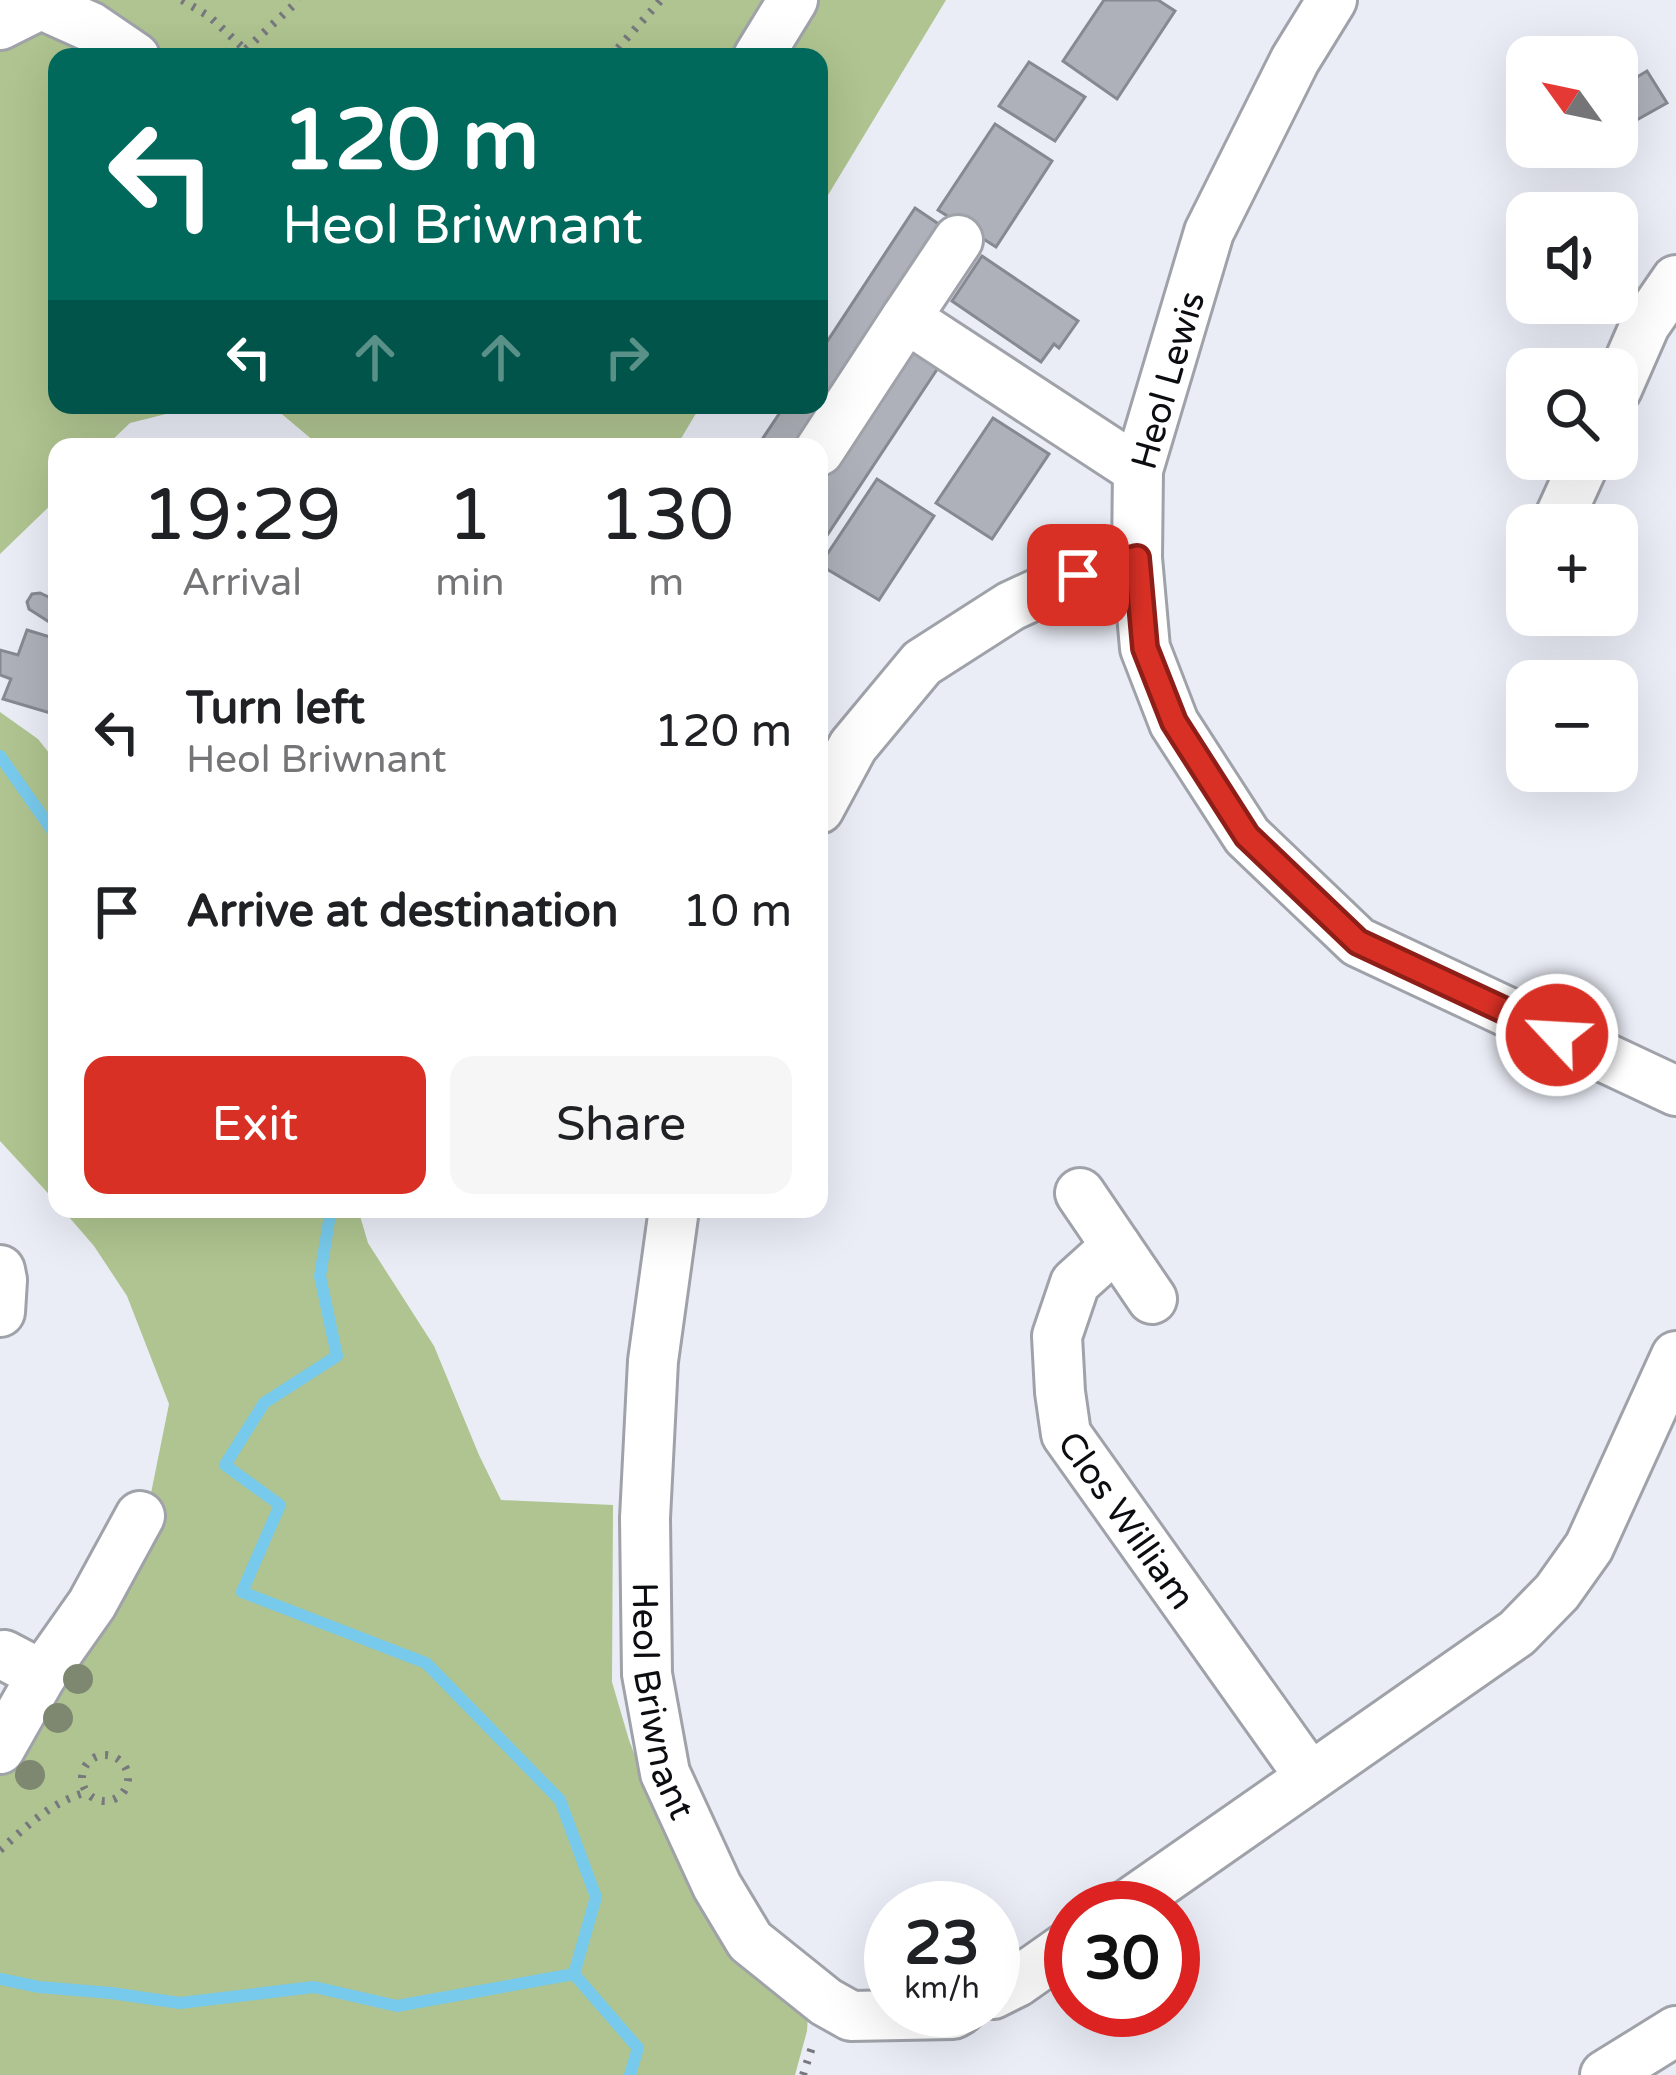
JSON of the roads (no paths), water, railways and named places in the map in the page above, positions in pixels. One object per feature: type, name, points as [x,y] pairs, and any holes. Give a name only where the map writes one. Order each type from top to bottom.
[{"type":"street","points":[[764,48],[793,0]]},
{"type":"street","name":"Heol Lewis","points":[[1332,0],[1295,60],[1209,232],[1138,470],[1137,558],[1145,648],[1174,722],[1247,836],[1358,942],[1676,1091]]},
{"type":"street","points":[[31,10],[91,26],[122,48]]},
{"type":"street","points":[[828,438],[958,240]]},
{"type":"street","points":[[1636,348],[1676,280]]},
{"type":"street","points":[[906,318],[1138,470]]},
{"type":"street","points":[[828,792],[853,746],[922,663],[1011,606],[1078,575],[1137,558]]},
{"type":"street","points":[[1080,1193],[1152,1298]]},
{"type":"street","name":"Heol Briwnant","points":[[673,1218],[653,1360],[645,1518],[647,1674],[664,1773],[717,1886],[750,1941],[826,2002],[851,2016],[864,2016]]},
{"type":"street","name":"Clos William","points":[[1116,1246],[1075,1283],[1058,1336],[1066,1434],[1310,1777]]},
{"type":"street","points":[[0,1270],[0,1312]]},
{"type":"street","points":[[1162,1881],[1517,1633],[1557,1592],[1589,1546],[1676,1356]]},
{"type":"street","points":[[0,1749],[23,1665],[92,1604],[140,1516]]},
{"type":"street","points":[[1605,2075],[1676,2031]]},
{"type":"waterway","points":[[0,756],[48,824]]},
{"type":"waterway","points":[[330,1218],[320,1276],[337,1356],[264,1403],[225,1465],[280,1505],[242,1592],[426,1663],[560,1800],[596,1897],[574,1974],[638,2048],[630,2075]]},
{"type":"waterway","points":[[0,1979],[180,2003],[314,1987],[397,2006],[574,1974]]}]
